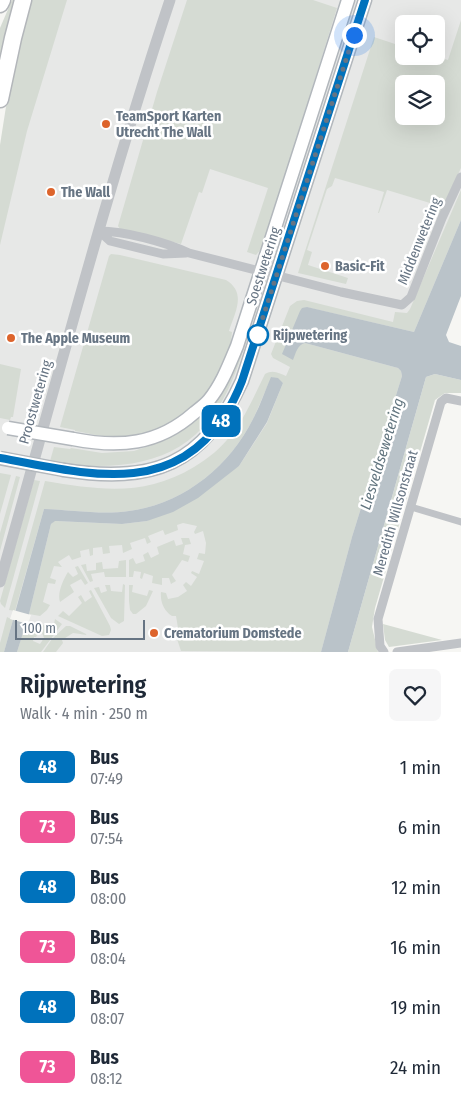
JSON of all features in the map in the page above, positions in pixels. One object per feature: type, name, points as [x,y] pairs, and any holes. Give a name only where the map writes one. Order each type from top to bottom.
[{"type":"highway","points":[[0,4],[2,0]]},
{"type":"highway","points":[[0,99],[23,0]]},
{"type":"main road","name":"Soestwetering","points":[[4,428],[115,445],[146,440],[175,428],[208,400],[224,377],[237,346],[348,0]]},
{"type":"main road","name":"Soestwetering","points":[[0,458],[64,470],[102,474],[136,474],[174,462],[198,445],[222,419],[234,400],[242,381],[365,0]]},
{"type":"street","name":"Proostwetering","points":[[0,582],[99,231],[139,95],[170,0]]},
{"type":"street","name":"Middenwetering","points":[[277,275],[341,292],[402,305],[411,297],[442,218],[461,177]]},
{"type":"street","points":[[99,231],[113,231],[174,246],[189,252],[277,275]]},
{"type":"street","name":"Meredith Willsonstraat","points":[[384,652],[380,646],[378,620],[441,402],[446,398],[461,401]]},
{"type":"street","points":[[410,507],[461,522]]},
{"type":"street","points":[[397,652],[461,643]]},
{"type":"shaded area","points":[[12,0],[17,0],[0,63],[0,28]]},
{"type":"shaded area","points":[[31,0],[67,0],[27,131],[0,245],[0,145],[10,81]]},
{"type":"shaded area","points":[[52,0],[461,0],[461,244],[336,652],[0,652],[0,191]]},
{"type":"shaded area","points":[[187,0],[313,0],[337,8],[263,247],[256,255],[247,252],[268,188],[210,169],[202,193],[199,192],[181,244],[120,229],[118,226],[157,92]]},
{"type":"shaded area","points":[[461,20],[461,168],[440,213],[428,209],[430,203],[387,190],[378,213],[384,192],[335,178],[332,186],[327,189],[307,250],[312,252],[308,265],[348,278],[346,284],[298,273],[374,37],[395,44],[395,65],[445,65],[445,59],[448,60]]},
{"type":"shaded area","points":[[461,190],[461,220],[414,332],[306,307],[297,348],[305,343],[398,368],[402,376],[352,537],[321,652],[181,651],[176,636],[178,628],[176,616],[169,614],[163,606],[161,592],[166,593],[168,599],[178,597],[187,591],[183,585],[186,582],[191,586],[197,577],[191,573],[192,571],[199,574],[204,561],[197,559],[199,553],[205,554],[206,543],[203,531],[195,534],[197,526],[183,523],[177,525],[178,530],[165,535],[163,530],[148,536],[151,542],[147,544],[145,538],[130,543],[132,549],[123,553],[122,545],[109,546],[110,553],[103,554],[102,547],[93,548],[93,555],[90,556],[89,549],[80,551],[81,557],[72,560],[69,555],[58,562],[62,567],[54,566],[50,578],[56,580],[55,584],[48,583],[43,602],[50,605],[47,610],[40,616],[29,614],[51,524],[54,521],[122,524],[147,521],[239,466],[267,423],[283,383],[272,377],[253,419],[231,453],[202,480],[186,491],[149,507],[129,511],[98,512],[44,509],[15,611],[9,610],[45,481],[84,487],[121,489],[139,487],[175,477],[205,460],[224,444],[237,427],[265,374],[273,372],[286,376],[290,367],[273,358],[271,354],[290,306],[297,301],[304,300],[393,322],[395,312],[407,313]]},
{"type":"shaded area","points":[[111,254],[226,280],[232,285],[238,297],[238,303],[229,331],[232,332],[229,355],[213,384],[190,410],[176,421],[144,435],[128,438],[101,436],[60,427]]},
{"type":"shaded area","points":[[254,304],[258,305],[232,381],[209,420],[195,435],[180,446],[162,455],[121,465],[79,467],[50,461],[54,447],[102,453],[134,451],[160,442],[200,416],[217,398]]},
{"type":"shaded area","points":[[0,364],[21,369],[13,417],[10,420],[0,418]]},
{"type":"shaded area","points":[[435,374],[461,380],[461,393],[445,393],[435,400],[375,608],[372,627],[378,652],[348,652],[426,377]]},
{"type":"shaded area","points":[[0,473],[11,475],[0,514]]},
{"type":"shaded area","points":[[16,476],[20,477],[0,551],[0,533]]},
{"type":"shaded area","points":[[34,480],[40,481],[5,608],[0,601]]},
{"type":"shaded area","points":[[181,538],[189,538],[191,544],[185,545],[183,554],[190,556],[188,562],[182,560],[172,575],[176,581],[171,584],[169,578],[162,578],[162,585],[152,583],[153,576],[144,573],[142,579],[140,578],[141,572],[134,571],[133,577],[129,577],[129,560],[133,558],[136,564],[145,561],[143,555],[148,552],[151,558],[159,554],[157,547],[174,540],[176,546],[183,544]]},
{"type":"shaded area","points":[[126,560],[126,577],[105,577],[104,572],[91,574],[93,581],[90,582],[81,565],[86,564],[87,571],[96,570],[96,563],[102,562],[103,569],[118,568],[119,561]]},
{"type":"shaded area","points":[[78,566],[88,583],[85,585],[81,579],[70,585],[74,592],[60,602],[60,591],[64,579],[68,572],[73,577],[78,574],[75,567]]},
{"type":"shaded area","points":[[123,584],[125,585],[124,621],[119,624],[111,618],[94,588],[99,587],[101,593],[107,591],[105,585],[110,585],[111,591],[122,592]]},
{"type":"shaded area","points":[[129,585],[133,585],[132,592],[147,596],[149,590],[153,591],[146,606],[136,614],[133,614],[130,610]]},
{"type":"shaded area","points":[[91,590],[110,626],[109,635],[102,636],[58,616],[63,611],[69,616],[82,603],[78,597],[81,595],[85,602],[92,597],[89,591]]},
{"type":"shaded area","points":[[7,617],[13,620],[4,652],[0,652],[0,643]]},
{"type":"shaded area","points":[[55,619],[62,624],[41,652],[17,652],[26,623],[34,625],[38,634],[34,637],[33,641],[40,644],[44,638],[40,627],[44,625],[46,628],[54,624]]},
{"type":"shaded area","points":[[383,624],[442,640],[389,647],[385,640]]},
{"type":"shaded area","points":[[66,626],[70,626],[88,635],[73,633],[62,640],[63,643],[56,652],[43,652],[52,639]]},
{"type":"water","name":"Liesveldsewetering","points":[[461,220],[461,296],[446,335],[449,342],[461,346],[461,380],[435,374],[426,377],[348,652],[321,652],[352,537],[402,376],[398,368],[305,343],[298,347],[293,360],[282,354],[300,311],[302,308],[307,307],[414,332]]},
{"type":"water","points":[[271,377],[278,378],[283,383],[267,422],[239,466],[198,498],[173,512],[147,521],[122,524],[55,521],[51,524],[29,614],[17,652],[4,652],[44,509],[98,512],[129,511],[149,507],[186,491],[202,480],[231,453],[253,419]]},
{"type":"pier","points":[[13,610],[31,615],[28,624],[10,619]]},
{"type":"bus line","name":"48","points":[[0,458],[81,472],[118,475],[136,474],[174,462],[209,435],[222,419],[234,400],[242,381],[365,0]]},
{"type":"place","name":"TeamSport Karten Utrecht The Wall","points":[[106,124]]},
{"type":"place","name":"The Wall","points":[[51,192]]},
{"type":"place","name":"Basic-Fit","points":[[325,266]]},
{"type":"place","name":"Rijpwetering","points":[[258,335]]},
{"type":"place","name":"The Apple Museum","points":[[11,338]]},
{"type":"place","name":"Crematorium Domstede","points":[[154,633]]},
{"type":"route","points":[[258,335],[256,339],[354,35]]}]
